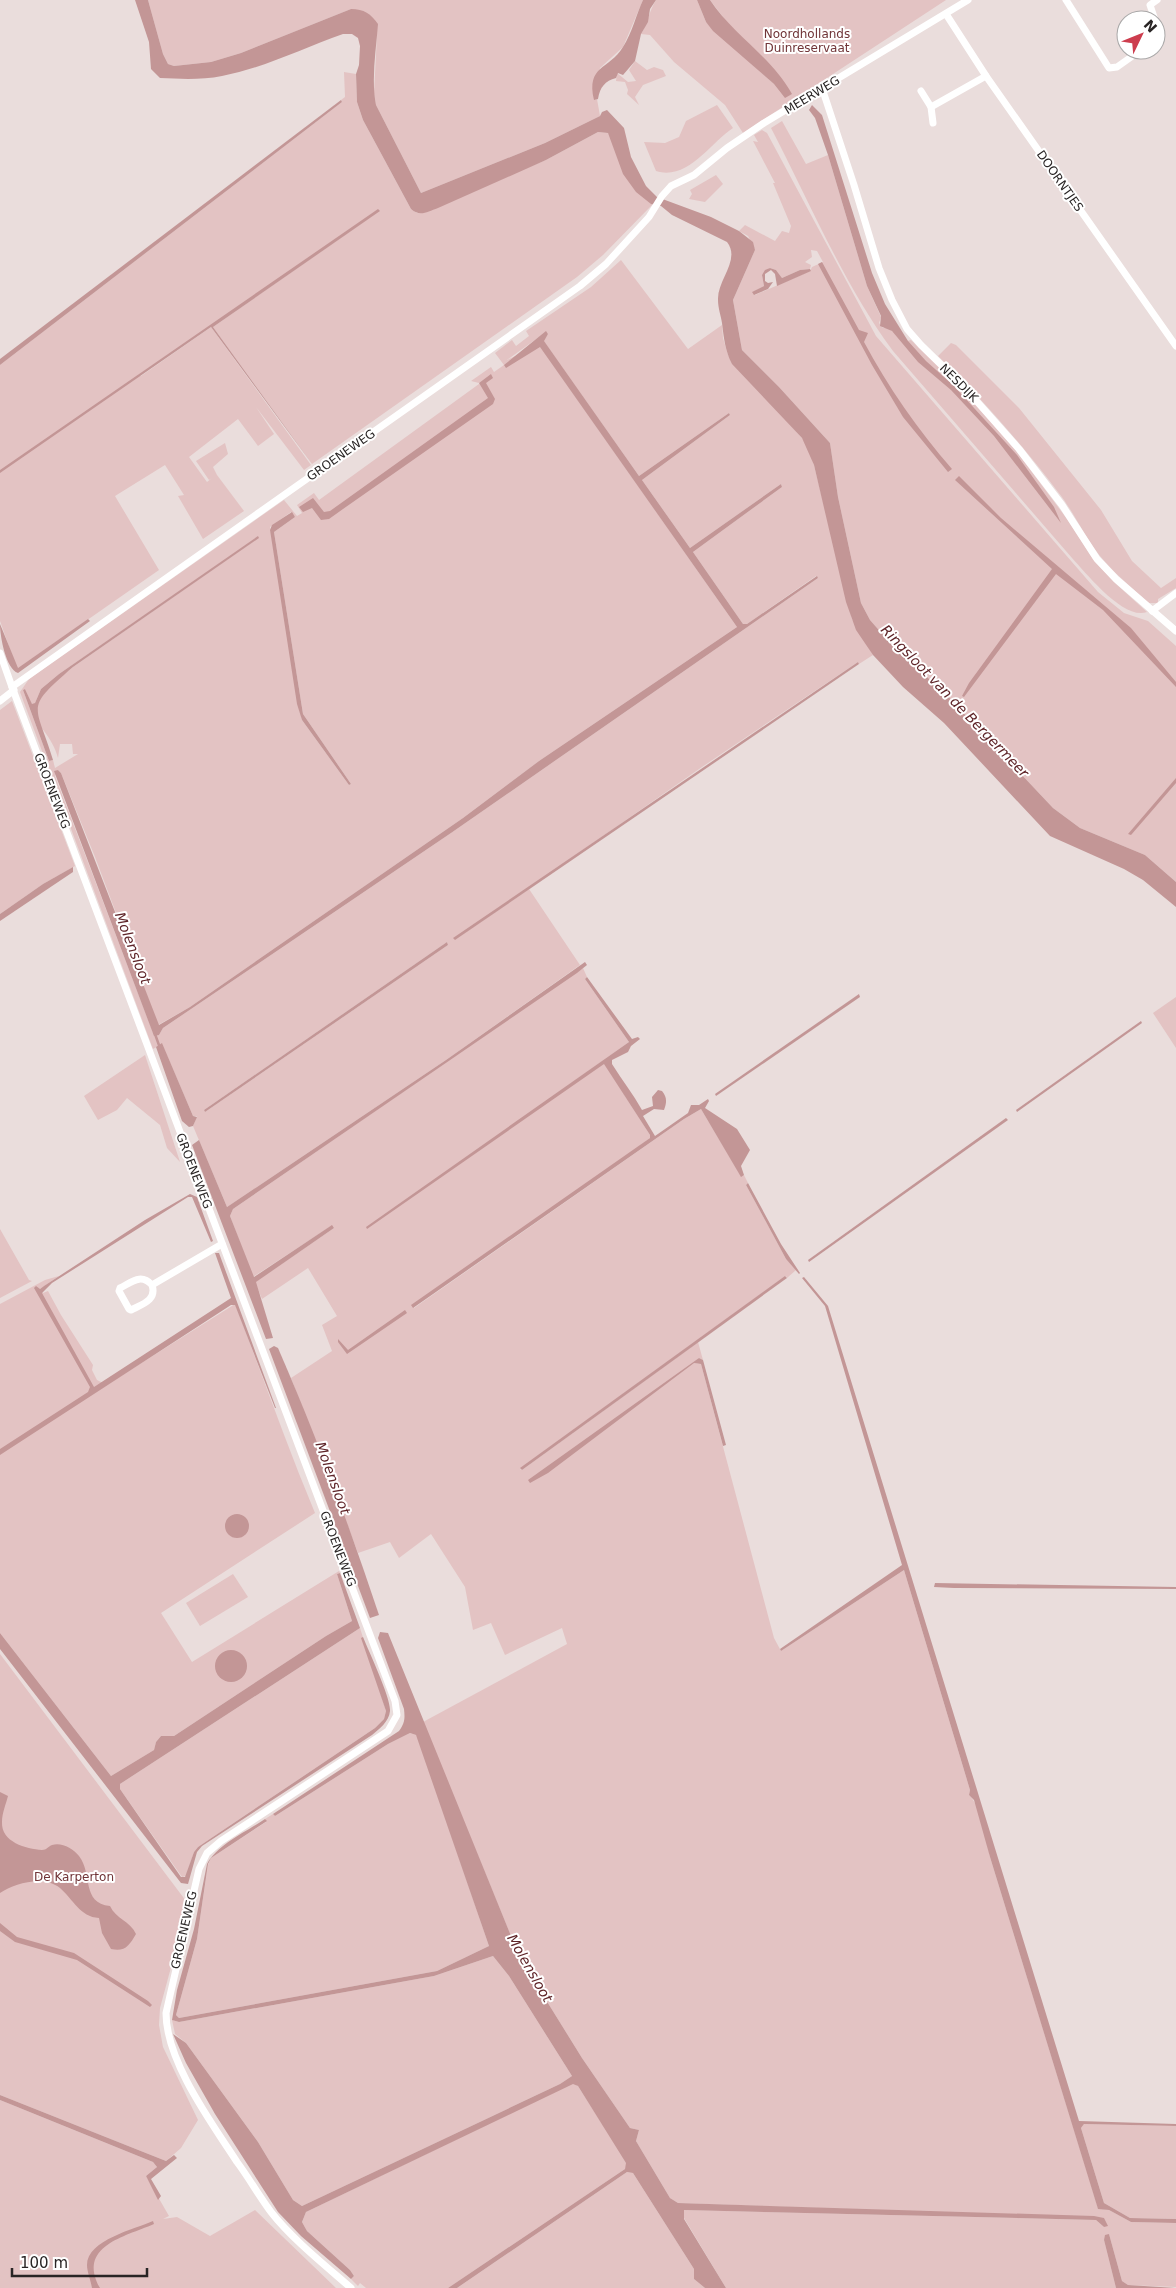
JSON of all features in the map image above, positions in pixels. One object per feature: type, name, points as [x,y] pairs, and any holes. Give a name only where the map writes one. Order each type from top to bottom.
[{"type":"street","name":"MEERWEG","points":[[662,196],[671,186],[694,175],[727,148],[968,0]]},
{"type":"street","points":[[1066,0],[1109,68],[1117,67],[1127,60]]},
{"type":"street","points":[[1152,10],[1150,5],[1157,0]]},
{"type":"street","name":"DOORNTJES","points":[[946,14],[986,76],[1175,343]]},
{"type":"street","points":[[931,107],[986,76]]},
{"type":"street","name":"NESDIJK","points":[[822,88],[879,268],[892,300],[907,329],[965,388],[1019,449],[1062,505],[1097,559],[1176,631]]},
{"type":"street","points":[[921,91],[931,107],[933,123]]},
{"type":"street","name":"GROENEWEG","points":[[0,701],[13,688],[567,296],[606,264],[656,208],[662,196]]},
{"type":"street","points":[[1152,611],[1176,593]]},
{"type":"street","name":"GROENEWEG","points":[[0,654],[395,1702],[397,1715],[392,1728],[385,1734],[221,1841],[207,1853],[201,1863],[192,1897],[167,2005],[166,2023],[175,2055],[208,2117],[272,2213],[316,2258],[351,2288]]},
{"type":"street","points":[[152,1284],[222,1244]]},
{"type":"street","points":[[139,1278],[146,1279],[152,1284],[155,1292],[152,1298],[131,1310],[129,1309],[119,1292],[120,1288],[139,1278]]},
{"type":"green space","points":[[148,0],[643,0],[623,47],[600,68],[595,100],[597,99],[600,116],[545,143],[421,193],[376,105],[374,93],[377,35],[351,9],[241,53],[211,62],[174,66],[168,64],[163,54]]},
{"type":"green space","name":"Noordhollands Duinreservaat","points":[[656,0],[697,0],[706,22],[774,84],[785,98],[710,0],[946,0],[743,133],[725,105],[674,62],[650,35],[641,34]]},
{"type":"green space","points":[[635,61],[647,70],[654,67],[663,70],[666,76],[643,85],[635,97],[639,105],[627,94],[628,90],[625,82],[616,81],[617,73],[628,82],[636,81],[629,70]]},
{"type":"green space","points":[[344,72],[356,74],[357,102],[363,120],[411,209],[417,213],[546,160],[598,132],[608,133],[651,204],[653,204],[603,255],[577,277],[312,464],[213,327],[379,211],[138,375],[141,376],[211,327],[311,465],[304,470],[256,407],[274,434],[258,446],[238,419],[189,457],[207,482],[212,478],[209,480],[196,461],[225,443],[228,454],[213,467],[244,511],[203,539],[178,496],[184,495],[165,465],[115,496],[159,570],[17,669],[0,621],[0,365],[342,102],[341,100],[345,97]]},
{"type":"green space","points":[[717,105],[733,128],[688,166],[668,173],[656,171],[644,142],[665,143],[679,137],[686,121]]},
{"type":"green space","points":[[782,121],[806,164],[828,155],[867,286],[881,317],[879,323],[883,328],[886,327],[907,341],[911,340],[971,399],[1017,452],[1067,519],[1093,559],[1115,583],[1147,612],[1138,613],[1117,603],[1096,584],[893,351],[843,271],[771,128]]},
{"type":"green space","points":[[762,130],[767,133],[876,336],[1098,592],[1124,613],[1148,621],[1176,646],[1176,882],[1145,855],[1080,828],[1053,808],[942,691],[898,652],[870,620],[861,603],[838,497],[830,443],[742,350],[733,300],[755,250],[748,236],[739,231],[745,225],[775,241],[782,231],[789,233],[791,226],[773,183],[775,183],[753,141],[758,142],[754,135]],"holes":[[[811,250],[817,251],[823,262],[812,267],[810,271],[755,295],[753,292],[764,286],[762,275],[770,268],[776,270],[782,278],[800,270],[810,269],[811,265],[805,262],[812,257]]]},
{"type":"green space","points":[[716,175],[723,184],[705,202],[689,199],[692,194],[690,190]]},
{"type":"green space","points":[[621,260],[688,349],[722,325],[723,338],[728,355],[808,447],[852,619],[873,655],[859,664],[858,662],[702,767],[454,940],[529,889],[580,965],[446,1060],[227,1207],[193,1126],[197,1116],[193,1116],[162,1044],[153,1049],[20,692],[29,679],[284,500],[297,516],[302,513],[297,505],[314,493],[319,500],[490,376],[479,383],[471,381],[491,367],[494,372],[504,365],[495,353],[512,340],[516,346],[529,336],[526,331],[591,287]],"holes":[[[546,332],[548,334],[543,340],[639,476],[729,413],[730,415],[642,480],[690,548],[781,484],[782,487],[693,552],[743,624],[747,624],[816,576],[818,578],[451,833],[163,1028],[159,1035],[154,1035],[55,776],[58,770],[61,773],[95,857],[158,1025],[190,1007],[463,818],[539,761],[737,627],[540,346],[533,347],[507,360]],[[291,512],[295,517],[274,532],[303,714],[351,784],[349,785],[302,720],[270,527]],[[258,537],[73,667],[49,687],[38,702],[36,711],[38,721],[52,743],[58,758],[60,744],[72,744],[73,754],[78,754],[55,768],[53,760],[49,761],[23,690],[25,689],[32,705],[35,703],[41,689],[59,674]],[[447,942],[448,945],[205,1112],[204,1110]]]},
{"type":"green space","points":[[951,343],[956,345],[1019,408],[1101,510],[1132,561],[1161,588],[1176,578],[1176,588],[1158,599],[1158,603],[1149,603],[1105,562],[1064,500],[1030,456],[986,405],[938,356]]},
{"type":"green space","points":[[12,701],[75,866],[43,884],[0,914],[0,710]]},
{"type":"green space","points":[[583,968],[587,977],[585,979],[629,1042],[367,1228],[604,1063],[650,1135],[650,1138],[634,1150],[412,1305],[414,1308],[701,1109],[741,1176],[744,1175],[748,1183],[746,1185],[786,1259],[796,1270],[520,1469],[522,1470],[698,1342],[703,1360],[699,1358],[694,1363],[701,1364],[774,1638],[781,1651],[904,1570],[970,1790],[969,1795],[977,1807],[983,1824],[990,1857],[1098,2208],[1109,2210],[1131,2222],[1176,2223],[1176,2287],[1128,2285],[1122,2281],[1109,2234],[1104,2240],[1116,2288],[726,2288],[684,2218],[684,2210],[1096,2220],[1104,2227],[1104,2218],[678,2203],[670,2198],[636,2141],[639,2130],[630,2128],[582,2058],[520,1958],[423,1722],[567,1644],[562,1628],[505,1655],[491,1623],[473,1630],[465,1587],[431,1534],[399,1558],[390,1542],[358,1553],[291,1378],[332,1351],[322,1325],[337,1316],[308,1268],[262,1299],[255,1282],[334,1228],[331,1226],[253,1277],[230,1216],[233,1209]]},
{"type":"green space","points":[[1176,997],[1176,1048],[1153,1013]]},
{"type":"green space","points":[[145,1055],[180,1162],[167,1148],[160,1125],[127,1098],[117,1110],[98,1120],[84,1096]]},
{"type":"green space","points":[[0,1229],[29,1280],[32,1281],[0,1298]]},
{"type":"green space","points":[[59,1276],[40,1289],[43,1293],[48,1291],[93,1365],[92,1370],[97,1380],[103,1383],[96,1386],[97,1391],[235,1304],[315,1513],[161,1613],[192,1662],[339,1571],[340,1573],[337,1574],[352,1621],[326,1636],[174,1736],[161,1736],[156,1742],[154,1750],[111,1776],[0,1633],[0,1304],[45,1280]]},
{"type":"green space","points":[[233,1574],[248,1597],[200,1626],[186,1603]]},
{"type":"green space","points":[[360,1628],[386,1711],[384,1719],[375,1728],[198,1847],[194,1852],[186,1876],[182,1877],[120,1789],[120,1784]]},
{"type":"green space","name":"De Karperton","points":[[0,1654],[186,1901],[180,1934],[160,2008],[159,2025],[163,2047],[198,2120],[181,2148],[166,2161],[0,2095]]},
{"type":"green space","points":[[410,1733],[416,1735],[419,1740],[489,1946],[437,1971],[179,2018],[176,2015],[197,1939],[208,1865],[211,1858],[266,1822],[265,1819],[273,1814],[275,1816],[388,1744]]},
{"type":"green space","points":[[493,1956],[509,1976],[572,2076],[560,2084],[302,2206],[293,2200],[258,2142],[186,2043],[175,2034],[172,2020],[179,2022],[434,1976]]},
{"type":"green space","points":[[573,2083],[578,2086],[627,2163],[625,2169],[448,2288],[366,2288],[360,2283],[358,2286],[351,2279],[354,2276],[350,2270],[307,2231],[302,2222],[306,2212]]},
{"type":"green space","points":[[0,2100],[153,2162],[157,2167],[146,2176],[169,2216],[163,2219],[177,2217],[210,2236],[255,2210],[336,2288],[0,2288]]},
{"type":"green space","points":[[1084,2124],[1176,2126],[1176,2219],[1130,2218],[1104,2203],[1081,2128]]},
{"type":"green space","points":[[627,2172],[633,2173],[694,2269],[694,2279],[705,2288],[457,2288]]},
{"type":"shaded area","points":[[135,0],[148,0],[163,54],[168,64],[174,66],[211,62],[241,53],[351,9],[360,10],[373,17],[378,24],[374,75],[376,105],[421,193],[545,143],[600,116],[602,112],[607,110],[624,128],[631,157],[646,186],[657,197],[711,217],[739,231],[753,242],[755,250],[733,300],[742,350],[830,443],[838,497],[861,603],[870,620],[898,652],[943,691],[1053,808],[1080,828],[1145,855],[1176,882],[1176,907],[1143,880],[1124,869],[1050,836],[944,723],[903,687],[873,655],[856,630],[846,602],[814,465],[802,438],[732,364],[728,354],[718,300],[721,285],[730,263],[731,249],[727,242],[672,215],[661,206],[651,204],[636,192],[623,174],[608,133],[598,132],[546,160],[438,208],[424,213],[417,213],[411,209],[363,120],[357,102],[356,74],[359,65],[360,46],[358,38],[352,34],[343,34],[268,63],[222,76],[199,79],[160,78],[151,69],[149,42]]},
{"type":"shaded area","points":[[643,0],[656,0],[650,9],[648,22],[641,34],[635,61],[623,75],[618,73],[616,78],[606,83],[600,91],[598,99],[594,100],[593,80],[600,69],[623,47]]},
{"type":"shaded area","points":[[697,0],[710,0],[719,13],[774,69],[792,94],[785,98],[774,84],[713,31],[706,22]]},
{"type":"shaded area","points":[[341,100],[342,102],[0,365],[0,359]]},
{"type":"shaded area","points":[[812,105],[822,115],[872,273],[885,304],[908,341],[926,361],[953,385],[1017,455],[1054,507],[1061,523],[994,436],[951,390],[918,362],[892,331],[880,326],[881,316],[867,286],[828,155],[815,118],[809,110]]},
{"type":"shaded area","points":[[378,209],[380,211],[213,327],[312,464],[211,327],[0,473],[0,470]]},
{"type":"shaded area","points":[[822,262],[859,330],[868,333],[864,342],[893,392],[927,439],[952,469],[948,472],[903,417],[872,365],[818,264]]},
{"type":"shaded area","points":[[770,268],[776,270],[782,278],[800,270],[810,269],[811,271],[777,286],[775,274],[771,270],[765,274],[765,281],[768,283],[773,282],[768,289],[754,295],[752,292],[764,286],[762,275],[765,270]]},
{"type":"shaded area","points":[[546,331],[548,334],[544,341],[639,476],[729,413],[730,415],[642,480],[690,548],[781,484],[782,487],[693,552],[743,624],[747,624],[817,576],[818,578],[451,833],[163,1028],[159,1035],[154,1036],[54,771],[58,770],[61,773],[159,1025],[190,1007],[463,818],[539,761],[737,627],[540,347],[506,368],[504,365]]},
{"type":"shaded area","points":[[491,374],[493,378],[486,383],[495,399],[493,404],[329,519],[321,520],[312,508],[303,512],[299,507],[313,498],[324,512],[330,511],[488,398],[479,383]]},
{"type":"shaded area","points":[[959,476],[1001,518],[1131,628],[1176,682],[1176,687],[1103,610],[1056,574],[964,697],[962,696],[969,683],[1052,569],[955,480]]},
{"type":"shaded area","points":[[292,512],[295,517],[274,532],[303,714],[351,784],[349,785],[302,720],[297,704],[270,530],[272,525]]},
{"type":"shaded area","points":[[258,536],[259,538],[73,667],[46,692],[40,700],[38,708],[39,717],[53,760],[49,761],[23,690],[25,689],[32,704],[35,703],[41,689],[59,674]]},
{"type":"shaded area","points":[[88,619],[90,621],[18,673],[10,665],[1,637],[0,624],[18,668]]},
{"type":"shaded area","points":[[858,662],[859,664],[455,940],[453,938]]},
{"type":"shaded area","points":[[1176,778],[1176,783],[1131,835],[1128,834]]},
{"type":"shaded area","points":[[73,867],[73,872],[0,921],[0,914],[43,884]]},
{"type":"shaded area","points":[[447,942],[448,945],[205,1112],[204,1110]]},
{"type":"shaded area","points":[[585,962],[587,965],[577,973],[233,1209],[230,1216],[254,1277],[332,1225],[334,1228],[256,1282],[273,1338],[266,1339],[192,1145],[199,1140],[227,1207],[446,1060]]},
{"type":"shaded area","points":[[587,977],[632,1039],[638,1037],[640,1039],[631,1046],[628,1052],[612,1060],[612,1064],[642,1110],[653,1106],[652,1097],[658,1090],[662,1091],[665,1095],[664,1110],[654,1109],[643,1116],[655,1136],[688,1113],[691,1105],[699,1105],[708,1099],[709,1101],[705,1108],[737,1129],[750,1150],[741,1166],[744,1175],[741,1177],[701,1109],[413,1308],[411,1305],[650,1138],[650,1135],[604,1064],[367,1229],[366,1227],[629,1042],[585,979]]},
{"type":"shaded area","points":[[859,994],[860,997],[716,1096],[715,1094]]},
{"type":"shaded area","points":[[1141,1021],[1142,1023],[1017,1112],[1016,1110]]},
{"type":"shaded area","points":[[162,1043],[193,1116],[197,1117],[193,1126],[189,1127],[182,1121],[156,1047]]},
{"type":"shaded area","points":[[1006,1118],[1008,1120],[809,1262],[808,1260]]},
{"type":"shaded area","points":[[748,1183],[799,1274],[786,1259],[746,1185]]},
{"type":"shaded area","points":[[190,1194],[197,1197],[213,1241],[211,1242],[192,1197],[188,1197],[52,1283],[42,1293],[94,1387],[231,1298],[215,1253],[219,1253],[276,1408],[235,1305],[231,1305],[0,1455],[0,1449],[88,1392],[90,1387],[34,1288],[36,1286],[40,1289],[145,1220]]},
{"type":"shaded area","points":[[785,1276],[787,1278],[522,1470],[520,1468]]},
{"type":"shaded area","points":[[804,1277],[828,1306],[1079,2121],[1176,2124],[1176,2126],[1084,2124],[1081,2128],[1104,2203],[1130,2218],[1176,2219],[1176,2223],[1131,2222],[1109,2210],[1098,2209],[974,1800],[969,1795],[970,1790],[904,1570],[781,1651],[780,1649],[902,1565],[825,1306],[802,1278]]},
{"type":"shaded area","points":[[405,1310],[407,1313],[347,1354],[338,1342],[338,1339],[348,1350]]},
{"type":"shaded area","points":[[274,1346],[278,1348],[319,1447],[379,1615],[370,1618],[269,1349]]},
{"type":"shaded area","points":[[699,1358],[703,1360],[726,1445],[723,1446],[701,1364],[694,1363],[548,1473],[530,1483],[528,1480]]},
{"type":"shaded area","points":[[237,1514],[242,1515],[248,1521],[248,1531],[242,1537],[237,1538],[232,1537],[226,1531],[225,1526],[226,1521],[232,1515]]},
{"type":"shaded area","points":[[340,1573],[360,1628],[120,1784],[120,1789],[181,1877],[185,1877],[194,1852],[198,1847],[375,1728],[384,1719],[386,1711],[361,1638],[363,1637],[387,1696],[390,1711],[388,1719],[372,1735],[202,1846],[197,1852],[188,1884],[181,1883],[0,1649],[0,1633],[111,1776],[154,1750],[156,1742],[161,1736],[174,1736],[326,1636],[352,1621],[337,1574]]},
{"type":"shaded area","points":[[935,1583],[1176,1587],[1176,1589],[954,1588],[934,1587]]},
{"type":"shaded area","points":[[380,1632],[388,1633],[520,1958],[582,2058],[630,2128],[639,2130],[636,2141],[670,2198],[678,2203],[1094,2216],[1104,2218],[1108,2226],[1104,2227],[1096,2220],[684,2210],[684,2219],[726,2288],[705,2288],[694,2279],[694,2269],[633,2173],[627,2172],[457,2288],[448,2288],[625,2169],[626,2163],[578,2086],[573,2084],[306,2212],[302,2222],[307,2231],[350,2270],[354,2276],[351,2279],[301,2236],[278,2212],[215,2114],[186,2063],[173,2034],[186,2043],[258,2142],[293,2200],[302,2206],[560,2084],[572,2076],[509,1976],[493,1956],[434,1976],[179,2022],[172,2020],[177,1990],[194,1929],[207,1864],[211,1859],[208,1864],[197,1939],[176,2015],[179,2018],[437,1971],[489,1946],[416,1735],[410,1733],[388,1744],[275,1816],[273,1814],[401,1728],[404,1720],[404,1709],[378,1638]]},
{"type":"shaded area","points":[[231,1650],[242,1655],[247,1666],[242,1677],[231,1682],[220,1677],[215,1666],[220,1655]]},
{"type":"shaded area","points":[[0,1792],[8,1796],[2,1819],[6,1835],[16,1843],[29,1848],[44,1850],[52,1845],[59,1844],[67,1846],[76,1853],[86,1871],[91,1894],[101,1904],[110,1906],[136,1934],[126,1947],[120,1950],[111,1949],[102,1933],[99,1918],[92,1917],[82,1911],[60,1888],[53,1884],[38,1881],[30,1882],[13,1886],[0,1893]]},
{"type":"shaded area","points":[[265,1819],[267,1821],[211,1858],[225,1844]]},
{"type":"shaded area","points":[[0,1923],[17,1937],[74,1953],[152,2005],[150,2007],[77,1960],[15,1942],[0,1931]]},
{"type":"shaded area","points":[[0,2095],[166,2161],[174,2155],[177,2158],[151,2179],[161,2196],[158,2200],[146,2176],[157,2167],[153,2162],[0,2100]]},
{"type":"shaded area","points":[[153,2221],[154,2224],[118,2239],[107,2245],[99,2253],[95,2262],[94,2274],[100,2288],[92,2288],[87,2265],[89,2256],[95,2249],[113,2237]]},
{"type":"shaded area","points":[[1109,2234],[1122,2281],[1128,2285],[1176,2288],[1116,2288],[1104,2240],[1105,2235]]},
{"type":"waterway","name":"Molensloot","points":[[155,1034],[160,1048]]},
{"type":"water label","name":"Ringsloot van de Bergermeer","points":[[955,701]]}]
